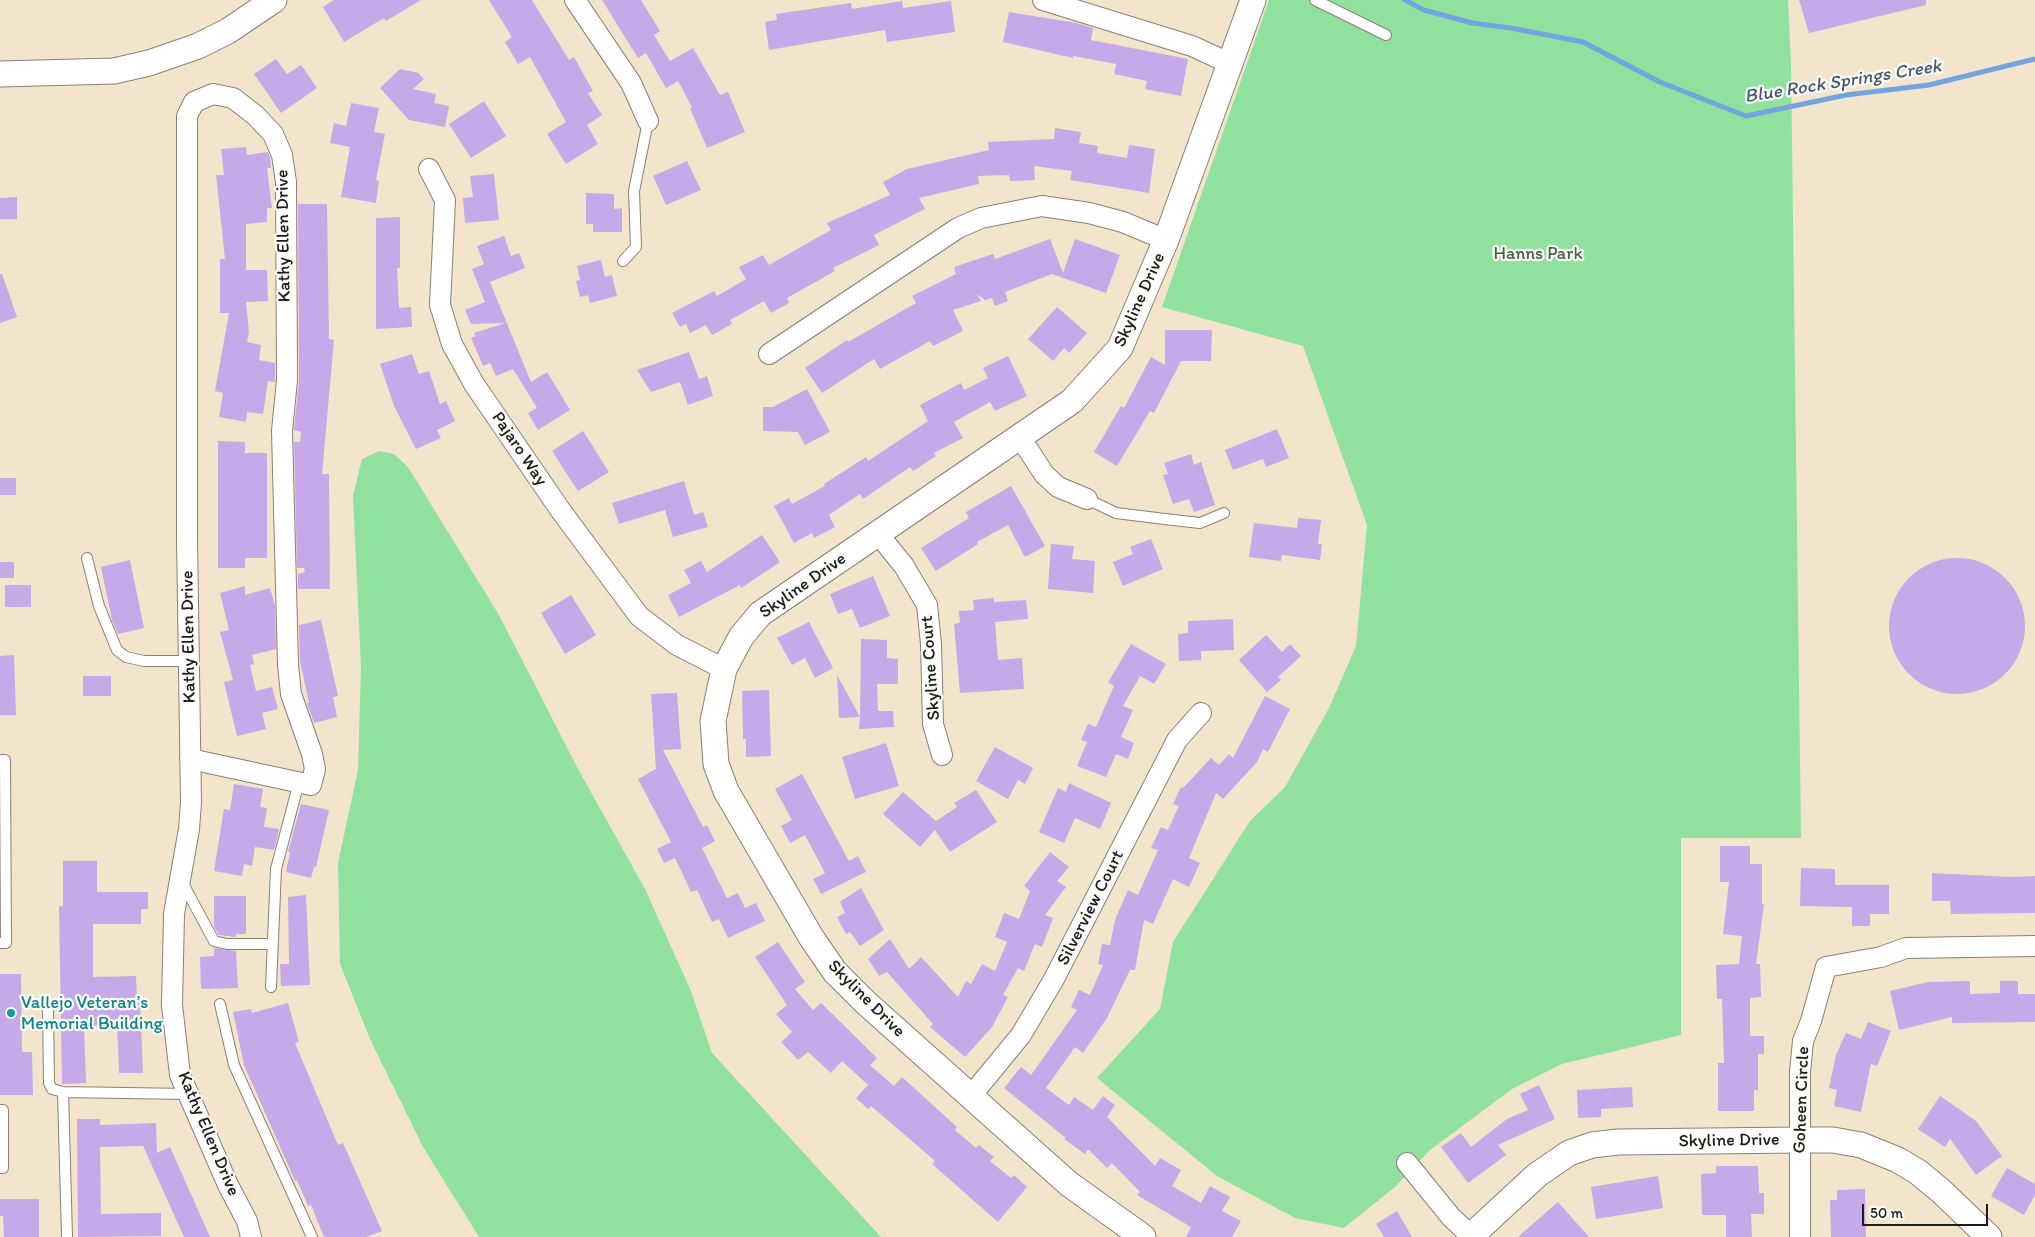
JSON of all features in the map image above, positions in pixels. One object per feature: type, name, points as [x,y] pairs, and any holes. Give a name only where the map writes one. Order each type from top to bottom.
[{"type":"street","points":[[575,0],[630,83],[648,121]]},
{"type":"street","points":[[1043,0],[1192,46],[1230,63]]},
{"type":"street","name":"Skyline Drive","points":[[1143,1237],[1069,1184],[865,1002],[835,972],[811,937],[726,790],[716,764],[712,740],[717,694],[724,669],[741,636],[760,614],[779,599],[879,535],[1072,401],[1120,348],[1166,240],[1253,0]]},
{"type":"street","points":[[0,74],[114,71],[149,63],[198,46],[264,3]]},
{"type":"street","name":"Kathy Ellen Drive","points":[[251,1237],[247,1222],[228,1185],[180,1075],[172,1005],[174,914],[190,820],[187,116],[194,102],[214,94],[233,98],[255,115],[273,134],[282,155],[284,169],[287,380],[282,432],[288,665],[291,694],[312,754],[315,769],[311,785],[299,782]]},
{"type":"street","name":"Pajaro Way","points":[[429,169],[445,200],[440,305],[452,344],[474,384],[561,511],[639,616],[677,645],[724,669]]},
{"type":"street","points":[[769,354],[958,228],[981,218],[1042,206],[1123,222],[1166,240]]},
{"type":"street","points":[[1020,437],[1044,474],[1058,487],[1087,499]]},
{"type":"street","name":"Skyline Court","points":[[879,535],[904,566],[927,605],[931,644],[933,724],[942,755]]},
{"type":"street","name":"Silverview Court","points":[[970,1097],[1022,1035],[1059,970],[1177,740],[1201,713]]},
{"type":"street","points":[[190,759],[299,782]]},
{"type":"street","name":"Goheen Circle","points":[[1800,1237],[1802,1041],[1812,1021],[1826,967],[1881,957],[1906,948],[2035,946]]},
{"type":"street","name":"Skyline Drive","points":[[1471,1237],[1537,1175],[1569,1153],[1592,1145],[1618,1142],[1800,1140],[1833,1140],[1860,1145],[1898,1160],[1918,1172],[1989,1237]]},
{"type":"street","points":[[1407,1163],[1451,1217],[1471,1237]]},
{"type":"lane","points":[[1315,0],[1386,35]]},
{"type":"lane","points":[[623,261],[636,247],[634,191],[648,121]]},
{"type":"lane","points":[[1087,499],[1116,513],[1200,523],[1224,513]]},
{"type":"lane","points":[[87,558],[99,606],[117,650],[126,656],[144,661],[189,661]]},
{"type":"lane","points":[[0,760],[4,760],[6,943],[0,943]]},
{"type":"lane","points":[[271,987],[276,869],[299,782]]},
{"type":"lane","points":[[180,878],[214,941],[226,944],[273,944]]},
{"type":"lane","points":[[220,1004],[234,1066],[312,1237]]},
{"type":"lane","points":[[48,1008],[49,1083],[52,1089],[63,1092],[188,1094]]},
{"type":"lane","points":[[63,1092],[67,1237]]},
{"type":"lane","points":[[0,1110],[3,1110],[4,1158],[4,1168],[0,1168]]},
{"type":"green space","name":"Hanns Park","points":[[1269,0],[1788,0],[1791,65],[1801,838],[1681,838],[1681,1035],[1562,1064],[1512,1089],[1430,1150],[1395,1187],[1344,1228],[1295,1218],[1217,1176],[1097,1078],[1160,1009],[1173,942],[1250,821],[1285,787],[1329,708],[1356,646],[1367,525],[1303,346],[1162,307]]},
{"type":"green space","points":[[379,451],[394,454],[408,467],[499,615],[578,769],[645,889],[691,991],[712,1053],[881,1237],[479,1237],[423,1147],[370,1039],[340,964],[338,863],[358,770],[361,668],[353,496],[362,459]]},
{"type":"building","points":[[334,0],[421,0],[386,21],[384,18],[344,42],[323,7]]},
{"type":"building","points":[[489,0],[532,0],[569,60],[574,57],[593,91],[588,93],[602,115],[587,125],[598,144],[566,164],[547,134],[566,122],[530,57],[518,64],[505,42],[512,37]]},
{"type":"building","points":[[602,0],[641,0],[660,31],[654,35],[670,61],[693,48],[720,95],[728,92],[745,132],[707,148],[690,108],[692,107],[678,81],[666,88],[646,53],[638,58]]},
{"type":"building","points":[[1799,0],[1926,0],[1926,5],[1809,33]]},
{"type":"building","points":[[902,1],[903,8],[951,1],[955,32],[887,42],[885,30],[769,50],[765,22],[777,20],[776,14],[851,3],[852,9]]},
{"type":"building","points":[[1009,12],[1077,23],[1093,28],[1091,40],[1188,59],[1181,96],[1145,89],[1147,81],[1114,74],[1116,64],[1073,56],[1073,58],[1003,42]]},
{"type":"building","points":[[276,59],[287,74],[301,65],[317,88],[281,113],[254,74]]},
{"type":"building","points":[[400,69],[418,73],[424,79],[413,89],[436,94],[434,103],[449,106],[445,127],[409,120],[380,88]]},
{"type":"building","points":[[484,101],[506,136],[471,158],[449,124]]},
{"type":"building","points":[[351,103],[379,108],[374,132],[385,134],[376,180],[379,181],[376,203],[341,197],[350,147],[330,143],[334,123],[346,126]]},
{"type":"building","points":[[1055,128],[1081,132],[1079,143],[1098,146],[1097,153],[1127,158],[1129,145],[1155,149],[1149,193],[1070,180],[1072,171],[1034,166],[1035,180],[1010,181],[1009,175],[978,176],[979,184],[919,198],[925,209],[874,235],[879,245],[833,268],[835,271],[787,298],[789,303],[771,313],[764,301],[730,320],[732,324],[712,335],[706,325],[690,333],[686,324],[680,327],[672,313],[714,291],[717,296],[746,279],[739,267],[763,255],[769,265],[831,230],[827,223],[890,195],[883,182],[907,169],[989,150],[988,142],[1054,139]]},
{"type":"building","points":[[246,147],[247,155],[268,152],[271,168],[267,168],[272,208],[267,208],[267,222],[246,224],[246,270],[267,270],[268,301],[246,302],[249,332],[247,342],[261,345],[259,360],[275,363],[275,382],[268,381],[263,414],[247,412],[246,422],[219,417],[223,393],[215,391],[229,313],[220,313],[220,259],[225,259],[216,175],[224,175],[221,149]]},
{"type":"building","points":[[687,161],[701,190],[666,205],[653,176]]},
{"type":"building","points":[[494,174],[499,220],[465,223],[463,198],[473,197],[470,176]]},
{"type":"building","points":[[586,193],[614,194],[614,209],[622,208],[622,232],[593,232],[593,224],[586,224]]},
{"type":"building","points":[[17,197],[17,219],[0,219],[0,198]]},
{"type":"building","points":[[298,204],[327,204],[329,339],[334,340],[322,474],[329,474],[330,589],[298,589],[298,574],[305,572],[304,568],[297,568],[294,442],[300,442],[301,432],[294,430],[299,380]]},
{"type":"building","points":[[400,217],[400,268],[397,268],[399,308],[411,307],[412,327],[376,329],[376,218]]},
{"type":"building","points":[[504,236],[511,256],[519,253],[525,268],[490,282],[531,382],[547,372],[570,410],[538,430],[528,413],[537,408],[513,369],[496,376],[490,363],[483,366],[471,338],[476,336],[474,333],[505,323],[471,324],[465,310],[485,302],[472,269],[484,264],[477,246]]},
{"type":"building","points":[[1050,239],[1063,273],[1075,239],[1120,255],[1106,293],[1052,274],[1005,292],[1008,301],[995,306],[992,298],[985,300],[977,294],[981,301],[953,310],[963,331],[933,346],[930,341],[880,369],[874,359],[822,393],[805,368],[847,340],[848,342],[916,303],[912,296],[956,274],[954,267],[993,254],[995,259]]},
{"type":"building","points":[[601,260],[605,277],[612,275],[617,296],[590,303],[588,295],[580,297],[576,281],[580,280],[577,266]]},
{"type":"building","points":[[0,274],[2,274],[17,317],[0,323]]},
{"type":"building","points":[[1057,307],[1087,333],[1069,353],[1064,348],[1053,361],[1028,339]]},
{"type":"building","points":[[1165,330],[1212,330],[1211,361],[1181,361],[1154,413],[1150,411],[1117,466],[1094,452],[1121,406],[1124,408],[1151,357],[1165,365]]},
{"type":"building","points":[[689,352],[699,379],[707,376],[713,396],[688,405],[680,382],[651,392],[637,370]]},
{"type":"building","points":[[412,354],[419,374],[429,371],[440,404],[446,401],[455,421],[437,430],[441,438],[416,449],[394,406],[380,364]]},
{"type":"building","points":[[1008,356],[1027,396],[995,411],[990,402],[954,422],[963,438],[934,453],[936,456],[913,471],[910,467],[863,499],[860,494],[829,515],[835,527],[814,538],[812,533],[794,543],[774,506],[789,498],[792,504],[825,486],[824,484],[866,457],[868,461],[928,421],[920,405],[961,383],[964,390],[988,378],[983,368]]},
{"type":"building","points":[[807,389],[830,432],[805,445],[798,432],[763,431],[763,407],[773,407]]},
{"type":"building","points":[[1277,429],[1289,458],[1266,467],[1263,459],[1233,470],[1225,450]]},
{"type":"building","points":[[583,431],[609,472],[578,491],[552,451]]},
{"type":"building","points":[[218,441],[245,442],[245,453],[267,453],[267,558],[245,558],[245,568],[218,568]]},
{"type":"building","points":[[1191,454],[1194,465],[1201,462],[1215,505],[1194,512],[1189,499],[1173,504],[1163,475],[1168,474],[1164,463]]},
{"type":"building","points":[[0,478],[16,478],[16,495],[0,495]]},
{"type":"building","points":[[684,481],[694,515],[703,512],[708,527],[673,537],[665,510],[619,524],[612,503]]},
{"type":"building","points":[[1011,486],[1045,546],[1025,557],[1008,525],[977,542],[978,544],[936,571],[921,548],[969,518],[966,512]]},
{"type":"building","points":[[1298,518],[1321,520],[1318,544],[1322,544],[1320,560],[1282,555],[1281,561],[1249,557],[1254,523],[1297,528]]},
{"type":"building","points":[[762,535],[780,562],[741,588],[740,585],[679,617],[668,595],[691,583],[684,570],[701,561],[707,572]]},
{"type":"building","points":[[1151,539],[1163,569],[1123,586],[1113,562],[1133,554],[1130,547]]},
{"type":"building","points":[[1051,544],[1074,546],[1072,559],[1095,561],[1093,593],[1048,589]]},
{"type":"building","points":[[1957,558],[1983,564],[2005,578],[2019,600],[2025,626],[2019,652],[2005,674],[1983,688],[1957,694],[1931,688],[1909,674],[1895,652],[1889,626],[1895,600],[1909,578],[1931,564]]},
{"type":"building","points":[[130,560],[144,628],[118,634],[112,620],[101,567]]},
{"type":"building","points":[[0,562],[14,562],[14,578],[0,578]]},
{"type":"building","points":[[873,576],[890,616],[860,628],[852,609],[838,614],[830,594]]},
{"type":"building","points":[[5,585],[31,585],[31,607],[5,607]]},
{"type":"building","points":[[245,586],[245,595],[270,588],[275,606],[276,649],[252,655],[254,664],[250,665],[256,691],[272,687],[278,709],[262,713],[266,729],[237,736],[224,682],[233,680],[220,632],[229,630],[220,593]]},
{"type":"building","points":[[571,595],[596,635],[565,654],[541,613]]},
{"type":"building","points":[[993,598],[994,602],[1026,600],[1028,619],[995,622],[998,660],[1022,658],[1024,689],[960,693],[954,624],[960,623],[959,611],[974,610],[973,600]]},
{"type":"building","points":[[1233,619],[1234,650],[1201,651],[1201,660],[1179,661],[1178,634],[1188,633],[1188,621]]},
{"type":"building","points":[[321,620],[338,696],[333,697],[337,717],[314,723],[307,703],[309,703],[300,661],[299,625]]},
{"type":"building","points":[[809,622],[833,668],[815,678],[805,658],[792,665],[777,638]]},
{"type":"building","points":[[1266,635],[1282,652],[1290,644],[1301,656],[1278,677],[1281,680],[1267,692],[1239,660]]},
{"type":"building","points":[[861,639],[887,640],[887,658],[898,659],[898,684],[877,684],[878,711],[893,711],[894,727],[859,729]]},
{"type":"building","points":[[1131,644],[1166,664],[1154,684],[1140,676],[1123,706],[1133,710],[1121,737],[1134,743],[1128,759],[1116,754],[1106,777],[1077,766],[1087,742],[1081,740],[1088,724],[1096,727],[1114,686],[1108,682]]},
{"type":"building","points":[[14,655],[16,715],[0,715],[0,656]]},
{"type":"building","points":[[837,675],[860,717],[839,718]]},
{"type":"building","points":[[83,676],[111,676],[111,696],[83,696]]},
{"type":"building","points":[[769,690],[771,756],[746,757],[746,739],[743,739],[742,691]]},
{"type":"building","points":[[677,693],[681,749],[663,750],[703,827],[707,825],[715,841],[702,848],[727,898],[738,893],[745,908],[756,903],[765,921],[728,938],[719,919],[712,922],[697,890],[691,892],[675,858],[664,863],[657,849],[671,842],[638,779],[656,769],[651,694]]},
{"type":"building","points":[[1265,696],[1290,709],[1268,752],[1263,749],[1257,762],[1223,799],[1216,793],[1189,858],[1200,863],[1189,887],[1173,879],[1153,924],[1144,920],[1135,970],[1130,970],[1107,1018],[1083,1053],[1075,1047],[1046,1088],[1069,1105],[1074,1097],[1093,1110],[1103,1096],[1115,1105],[1107,1117],[1155,1166],[1160,1158],[1181,1170],[1172,1186],[1201,1203],[1210,1186],[1230,1197],[1222,1211],[1241,1221],[1232,1237],[1186,1237],[1191,1227],[1137,1195],[1140,1192],[1112,1163],[1107,1168],[1088,1149],[1085,1154],[1064,1139],[1066,1138],[1004,1088],[1021,1067],[1031,1075],[1077,1010],[1071,1007],[1079,990],[1090,995],[1103,965],[1098,964],[1102,944],[1110,945],[1115,920],[1128,890],[1138,895],[1158,850],[1151,848],[1161,827],[1168,830],[1179,806],[1173,804],[1181,787],[1183,788],[1211,758],[1219,765],[1229,754],[1233,758]]},
{"type":"building","points":[[886,743],[899,786],[855,799],[842,757]]},
{"type":"building","points":[[995,747],[1033,768],[1025,784],[1018,780],[1008,799],[976,781]]},
{"type":"building","points":[[802,774],[849,861],[858,856],[866,872],[821,894],[813,879],[825,873],[805,835],[790,843],[781,826],[792,820],[775,789]]},
{"type":"building","points":[[1069,783],[1111,803],[1100,829],[1075,818],[1064,843],[1039,832],[1058,788],[1066,792]]},
{"type":"building","points":[[234,784],[263,789],[260,807],[267,808],[264,827],[279,829],[274,850],[255,847],[252,866],[244,864],[242,876],[214,871],[224,809],[230,810]]},
{"type":"building","points":[[976,790],[997,822],[950,852],[935,830],[920,847],[883,814],[903,792],[936,821],[957,807],[954,803]]},
{"type":"building","points":[[301,804],[329,810],[316,867],[314,867],[311,878],[286,872],[290,852],[288,852]]},
{"type":"building","points":[[1720,846],[1750,846],[1750,864],[1762,864],[1762,904],[1764,904],[1756,964],[1760,964],[1761,997],[1750,998],[1750,1036],[1764,1036],[1764,1054],[1758,1054],[1758,1090],[1754,1090],[1754,1111],[1718,1111],[1718,1063],[1724,1063],[1722,999],[1717,999],[1716,965],[1739,964],[1742,936],[1723,934],[1729,882],[1720,882]]},
{"type":"building","points":[[1050,852],[1069,867],[1057,881],[1066,887],[1045,915],[1053,918],[1042,947],[1035,944],[1024,971],[1018,968],[1003,995],[1008,997],[992,1027],[965,1057],[930,1027],[933,1024],[887,972],[879,976],[868,959],[890,939],[909,969],[921,957],[958,997],[966,981],[971,984],[982,964],[995,971],[1007,942],[995,937],[1004,913],[1019,919],[1030,891],[1024,886]]},
{"type":"building","points":[[63,861],[97,861],[97,892],[148,892],[148,909],[141,909],[141,924],[93,924],[93,977],[136,976],[137,1001],[140,1001],[143,1073],[119,1073],[117,1025],[84,1026],[86,1083],[62,1084],[59,906],[63,906]]},
{"type":"building","points":[[1801,868],[1835,869],[1835,885],[1889,885],[1889,914],[1870,914],[1870,926],[1852,926],[1852,907],[1800,906]]},
{"type":"building","points":[[1932,873],[2011,877],[2035,876],[2035,913],[1951,914],[1950,901],[1932,901]]},
{"type":"building","points":[[861,888],[884,930],[860,946],[850,932],[846,934],[837,917],[845,913],[840,902]]},
{"type":"building","points":[[306,895],[310,985],[281,986],[280,964],[289,964],[288,897]]},
{"type":"building","points":[[214,896],[246,896],[246,934],[236,934],[236,937],[219,935],[214,927]]},
{"type":"building","points":[[778,942],[805,982],[795,989],[813,1010],[821,1003],[877,1058],[870,1065],[894,1086],[902,1077],[957,1127],[955,1130],[976,1148],[979,1145],[994,1157],[990,1161],[1011,1178],[1014,1175],[1027,1187],[998,1222],[932,1164],[935,1161],[871,1106],[868,1109],[856,1098],[868,1085],[842,1061],[831,1073],[808,1052],[798,1060],[781,1042],[792,1032],[776,1014],[787,1005],[755,957]]},
{"type":"building","points":[[214,948],[236,951],[238,988],[201,989],[200,957],[214,956]]},
{"type":"building","name":"Vallejo Veteran’s Memorial Building","points":[[0,974],[21,974],[22,1052],[32,1052],[33,1095],[0,1095]]},
{"type":"building","points":[[1970,981],[1970,994],[2000,993],[2000,981],[2018,981],[2018,994],[2035,994],[2035,1022],[1952,1023],[1952,1017],[1899,1030],[1890,991],[1928,982]]},
{"type":"building","points":[[288,1003],[299,1042],[295,1043],[338,1145],[343,1143],[382,1231],[366,1237],[324,1237],[311,1205],[308,1206],[297,1180],[295,1181],[244,1065],[233,1012],[251,1009],[252,1013]]},
{"type":"building","points":[[1868,1022],[1891,1031],[1877,1066],[1871,1064],[1861,1112],[1834,1106],[1837,1090],[1829,1088],[1836,1055],[1846,1033],[1861,1039]]},
{"type":"building","points":[[1539,1085],[1555,1119],[1498,1145],[1506,1155],[1468,1183],[1441,1147],[1461,1133],[1471,1147],[1507,1119],[1528,1110],[1520,1094]]},
{"type":"building","points":[[1632,1087],[1633,1107],[1601,1109],[1601,1117],[1578,1118],[1577,1090]]},
{"type":"building","points":[[1940,1096],[1976,1121],[2002,1156],[1976,1175],[1950,1139],[1945,1147],[1918,1129]]},
{"type":"building","points":[[77,1119],[100,1119],[100,1125],[156,1123],[157,1153],[170,1147],[210,1237],[184,1237],[143,1146],[100,1147],[101,1214],[161,1213],[161,1236],[78,1237]]},
{"type":"building","points":[[1716,1166],[1758,1166],[1759,1193],[1764,1193],[1764,1214],[1751,1214],[1752,1237],[1726,1237],[1726,1215],[1702,1215],[1701,1174],[1716,1173]]},
{"type":"building","points":[[2007,1168],[2035,1184],[2035,1195],[2024,1215],[1991,1196]]},
{"type":"building","points":[[1658,1176],[1663,1208],[1596,1219],[1591,1187]]},
{"type":"building","points":[[1865,1189],[1866,1237],[1831,1237],[1830,1200],[1837,1200],[1837,1190]]},
{"type":"building","points":[[0,1199],[39,1199],[39,1237],[4,1237],[3,1216],[0,1216]]},
{"type":"building","points":[[1558,1202],[1589,1237],[1518,1237]]},
{"type":"building","points":[[1397,1211],[1412,1237],[1384,1237],[1376,1224]]},
{"type":"waterway","name":"Blue Rock Springs Creek","points":[[1405,0],[1424,10],[1472,23],[1511,28],[1583,42],[1660,82],[1746,116],[1846,95],[1929,85],[2035,59]]},
{"type":"place","name":"Vallejo Veteran’s Memorial Building","points":[[11,1013]]}]
